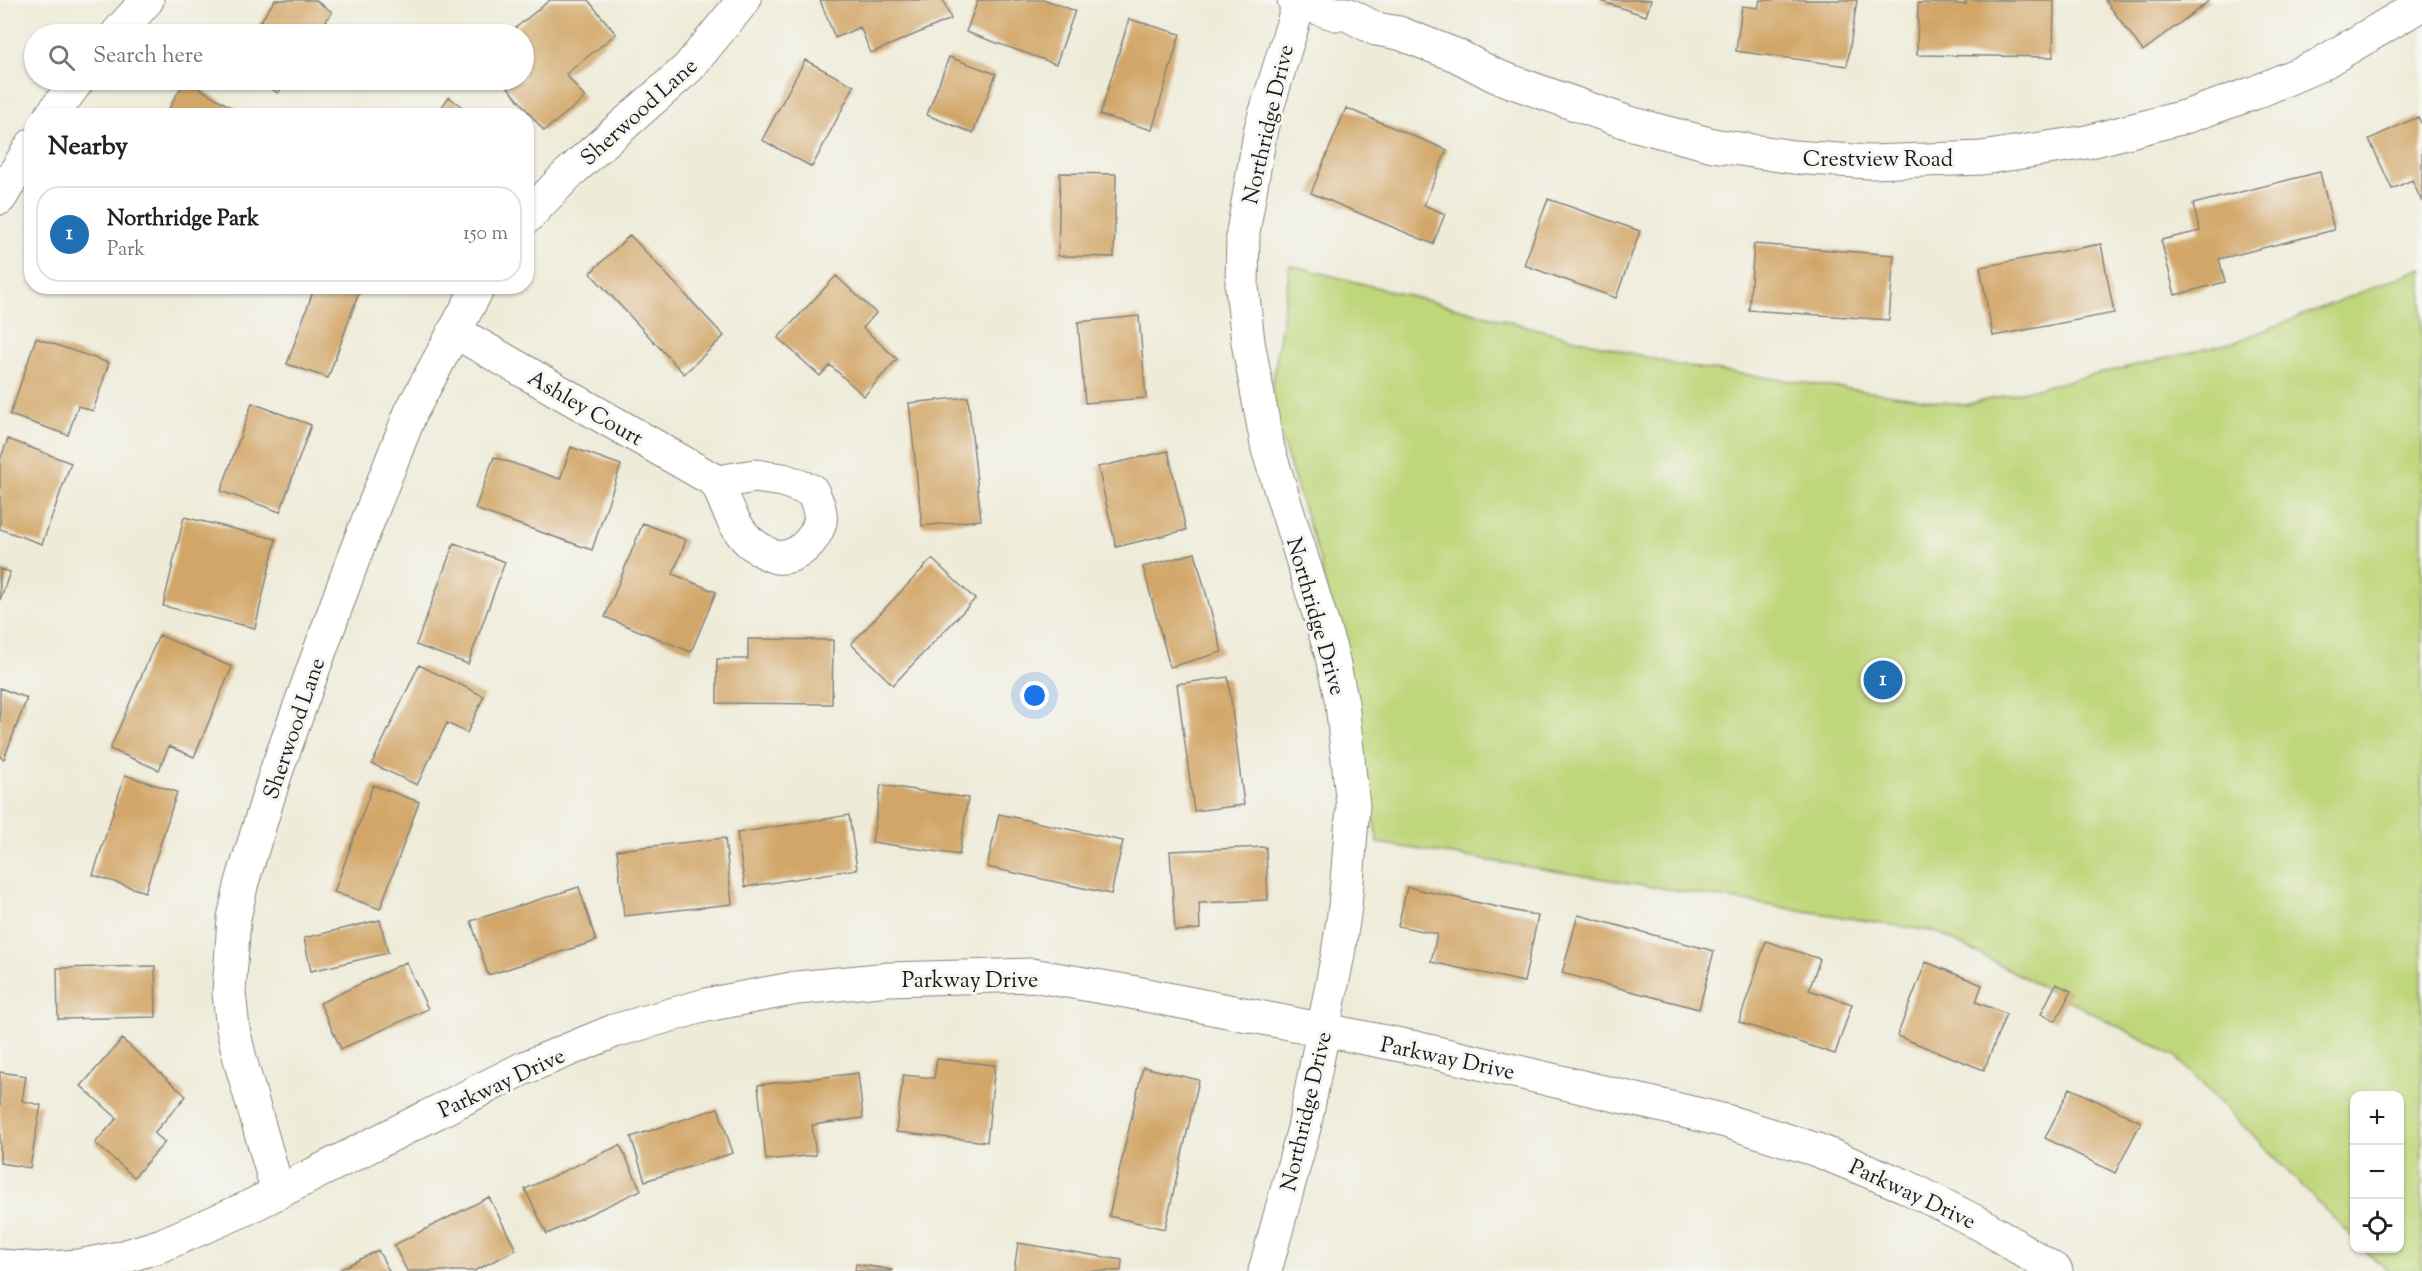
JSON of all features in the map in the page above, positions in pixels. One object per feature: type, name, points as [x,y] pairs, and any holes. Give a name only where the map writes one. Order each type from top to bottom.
[{"type":"street","points":[[126,24],[147,0]]},
{"type":"street","name":"Sherwood Lane","points":[[534,210],[568,174],[688,68],[744,0]]},
{"type":"street","name":"Crestview Road","points":[[1298,1],[1336,14],[1347,14],[1376,29],[1399,33],[1458,56],[1496,76],[1629,123],[1713,145],[1792,157],[1870,162],[1982,158],[2087,142],[2188,116],[2254,93],[2319,65],[2422,4]]},
{"type":"street","name":"Northridge Drive","points":[[1265,1271],[1304,1128],[1323,1031],[1345,907],[1353,806],[1342,703],[1330,652],[1268,449],[1248,342],[1242,287],[1243,232],[1261,128],[1298,1]]},
{"type":"street","points":[[57,108],[70,90]]},
{"type":"street","points":[[0,198],[24,158]]},
{"type":"street","name":"Sherwood Lane","points":[[278,1192],[233,1029],[229,993],[234,918],[242,882],[276,772],[355,554],[411,412],[475,294]]},
{"type":"street","name":"Ashley Court","points":[[454,332],[717,482]]},
{"type":"street","name":"Parkway Drive","points":[[0,1266],[47,1268],[79,1266],[120,1258],[162,1245],[278,1192],[522,1069],[614,1031],[706,1005],[797,988],[889,979],[1032,975],[1416,1048],[1726,1121],[1817,1150],[1905,1185],[1984,1226],[2056,1271]]},
{"type":"green space","points":[[1290,265],[1677,365],[1965,405],[2235,342],[2422,268],[2422,1271],[2388,1271],[2368,1253],[2404,1253],[2404,1091],[2350,1091],[2350,1235],[2175,1056],[1937,932],[1378,843],[1319,557],[1270,403]]},
{"type":"building","points":[[275,0],[315,0],[332,12],[324,24],[259,24]]},
{"type":"building","points":[[550,0],[588,0],[616,34],[566,74],[585,98],[544,131],[534,119],[534,108],[525,108],[510,90],[534,90],[534,24],[520,24]]},
{"type":"building","points":[[820,0],[943,0],[951,19],[871,53],[860,27],[835,38]]},
{"type":"building","points":[[978,0],[1046,0],[1075,11],[1056,64],[966,32]]},
{"type":"building","points":[[1597,0],[1651,0],[1646,16]]},
{"type":"building","points":[[1760,0],[1857,0],[1847,66],[1736,51],[1742,6],[1758,8]]},
{"type":"building","points":[[1966,0],[2054,0],[2053,57],[1917,55],[1918,3],[1966,4]]},
{"type":"building","points":[[2105,0],[2210,0],[2143,51]]},
{"type":"building","points":[[1129,19],[1180,34],[1152,130],[1100,115]]},
{"type":"building","points":[[949,57],[996,74],[973,133],[927,115]]},
{"type":"building","points":[[805,60],[854,86],[812,167],[762,140]]},
{"type":"building","points":[[179,90],[202,90],[233,108],[169,108]]},
{"type":"building","points":[[449,97],[463,108],[441,108]]},
{"type":"building","points":[[1346,108],[1447,150],[1424,205],[1445,214],[1433,244],[1311,193]]},
{"type":"building","points":[[2418,117],[2422,125],[2422,202],[2412,180],[2392,189],[2369,139]]},
{"type":"building","points":[[2320,172],[2334,230],[2219,259],[2225,282],[2175,295],[2161,240],[2200,231],[2193,204]]},
{"type":"building","points":[[1060,173],[1116,174],[1114,257],[1058,256]]},
{"type":"building","points":[[1548,199],[1640,231],[1616,298],[1524,265]]},
{"type":"building","points":[[630,235],[724,336],[684,374],[590,273]]},
{"type":"building","points":[[1754,244],[1894,255],[1889,320],[1749,310]]},
{"type":"building","points":[[2101,244],[2114,313],[1993,336],[1980,267]]},
{"type":"building","points":[[836,276],[876,313],[863,328],[897,359],[864,396],[830,365],[820,376],[778,338]]},
{"type":"building","points":[[312,294],[358,294],[328,378],[287,364]]},
{"type":"building","points":[[1139,316],[1146,398],[1085,403],[1078,322]]},
{"type":"building","points":[[36,338],[109,363],[93,411],[78,406],[68,435],[10,415]]},
{"type":"building","points":[[968,397],[981,520],[922,526],[909,403]]},
{"type":"building","points":[[252,403],[311,425],[280,512],[221,491]]},
{"type":"building","points":[[8,439],[71,463],[42,544],[0,529],[0,460]]},
{"type":"building","points":[[571,447],[621,465],[592,550],[475,509],[494,457],[560,479]]},
{"type":"building","points":[[1168,451],[1186,530],[1116,547],[1098,467]]},
{"type":"building","points":[[184,517],[276,539],[255,628],[163,606]]},
{"type":"building","points":[[643,523],[686,540],[673,574],[716,592],[691,652],[605,617]]},
{"type":"building","points":[[454,543],[505,562],[468,664],[416,645]]},
{"type":"building","points":[[1195,553],[1222,652],[1170,667],[1143,567]]},
{"type":"building","points":[[932,559],[975,599],[893,685],[851,644]]},
{"type":"building","points":[[0,569],[10,572],[0,600]]},
{"type":"building","points":[[159,635],[232,667],[194,757],[169,746],[159,770],[110,749]]},
{"type":"building","points":[[748,639],[833,640],[832,704],[717,703],[717,659],[748,659]]},
{"type":"building","points":[[419,665],[484,696],[467,733],[447,723],[417,785],[372,764]]},
{"type":"building","points":[[1228,677],[1244,805],[1194,811],[1177,684]]},
{"type":"building","points":[[0,688],[27,698],[4,759],[0,757]]},
{"type":"building","points":[[125,775],[177,792],[145,892],[93,875]]},
{"type":"building","points":[[373,785],[419,802],[380,909],[334,892]]},
{"type":"building","points":[[881,785],[968,798],[959,855],[872,842]]},
{"type":"building","points":[[999,814],[1123,841],[1111,894],[987,867]]},
{"type":"building","points":[[849,815],[857,869],[745,887],[737,833]]},
{"type":"building","points":[[725,838],[732,904],[624,916],[617,850]]},
{"type":"building","points":[[1266,847],[1268,900],[1199,903],[1200,929],[1175,931],[1170,851]]},
{"type":"building","points":[[579,887],[596,941],[488,975],[471,921]]},
{"type":"building","points":[[1407,887],[1538,916],[1524,982],[1431,962],[1437,934],[1398,926]]},
{"type":"building","points":[[1578,915],[1714,951],[1699,1009],[1562,973]]},
{"type":"building","points":[[380,920],[388,953],[311,971],[304,938]]},
{"type":"building","points":[[1766,941],[1820,959],[1809,990],[1852,1004],[1835,1054],[1739,1022]]},
{"type":"building","points":[[406,962],[428,1009],[341,1049],[320,1003]]},
{"type":"building","points":[[1926,962],[1982,985],[1976,1002],[2006,1014],[1984,1070],[1897,1036]]},
{"type":"building","points":[[155,966],[156,1017],[58,1019],[57,968]]},
{"type":"building","points":[[2056,984],[2071,991],[2056,1021],[2041,1014]]},
{"type":"building","points":[[122,1039],[186,1096],[154,1133],[165,1142],[134,1177],[95,1143],[117,1118],[81,1086]]},
{"type":"building","points":[[937,1059],[995,1065],[987,1142],[896,1132],[903,1075],[934,1078]]},
{"type":"building","points":[[1143,1067],[1199,1080],[1165,1229],[1109,1216]]},
{"type":"building","points":[[0,1072],[26,1076],[22,1101],[41,1105],[30,1168],[0,1163]]},
{"type":"building","points":[[858,1073],[863,1118],[812,1125],[816,1155],[766,1160],[758,1085]]},
{"type":"building","points":[[2070,1088],[2141,1122],[2115,1173],[2045,1138]]},
{"type":"building","points":[[718,1108],[733,1153],[645,1181],[631,1137]]},
{"type":"building","points":[[620,1145],[641,1190],[547,1234],[525,1189]]},
{"type":"building","points":[[489,1197],[516,1250],[474,1271],[407,1271],[394,1245]]},
{"type":"building","points":[[1018,1243],[1122,1260],[1121,1271],[1014,1271]]},
{"type":"building","points":[[378,1250],[389,1271],[337,1271]]},
{"type":"building","points":[[856,1264],[892,1270],[892,1271],[855,1271]]},
{"type":"place","name":"Northridge Park","points":[[1883,680]]}]
